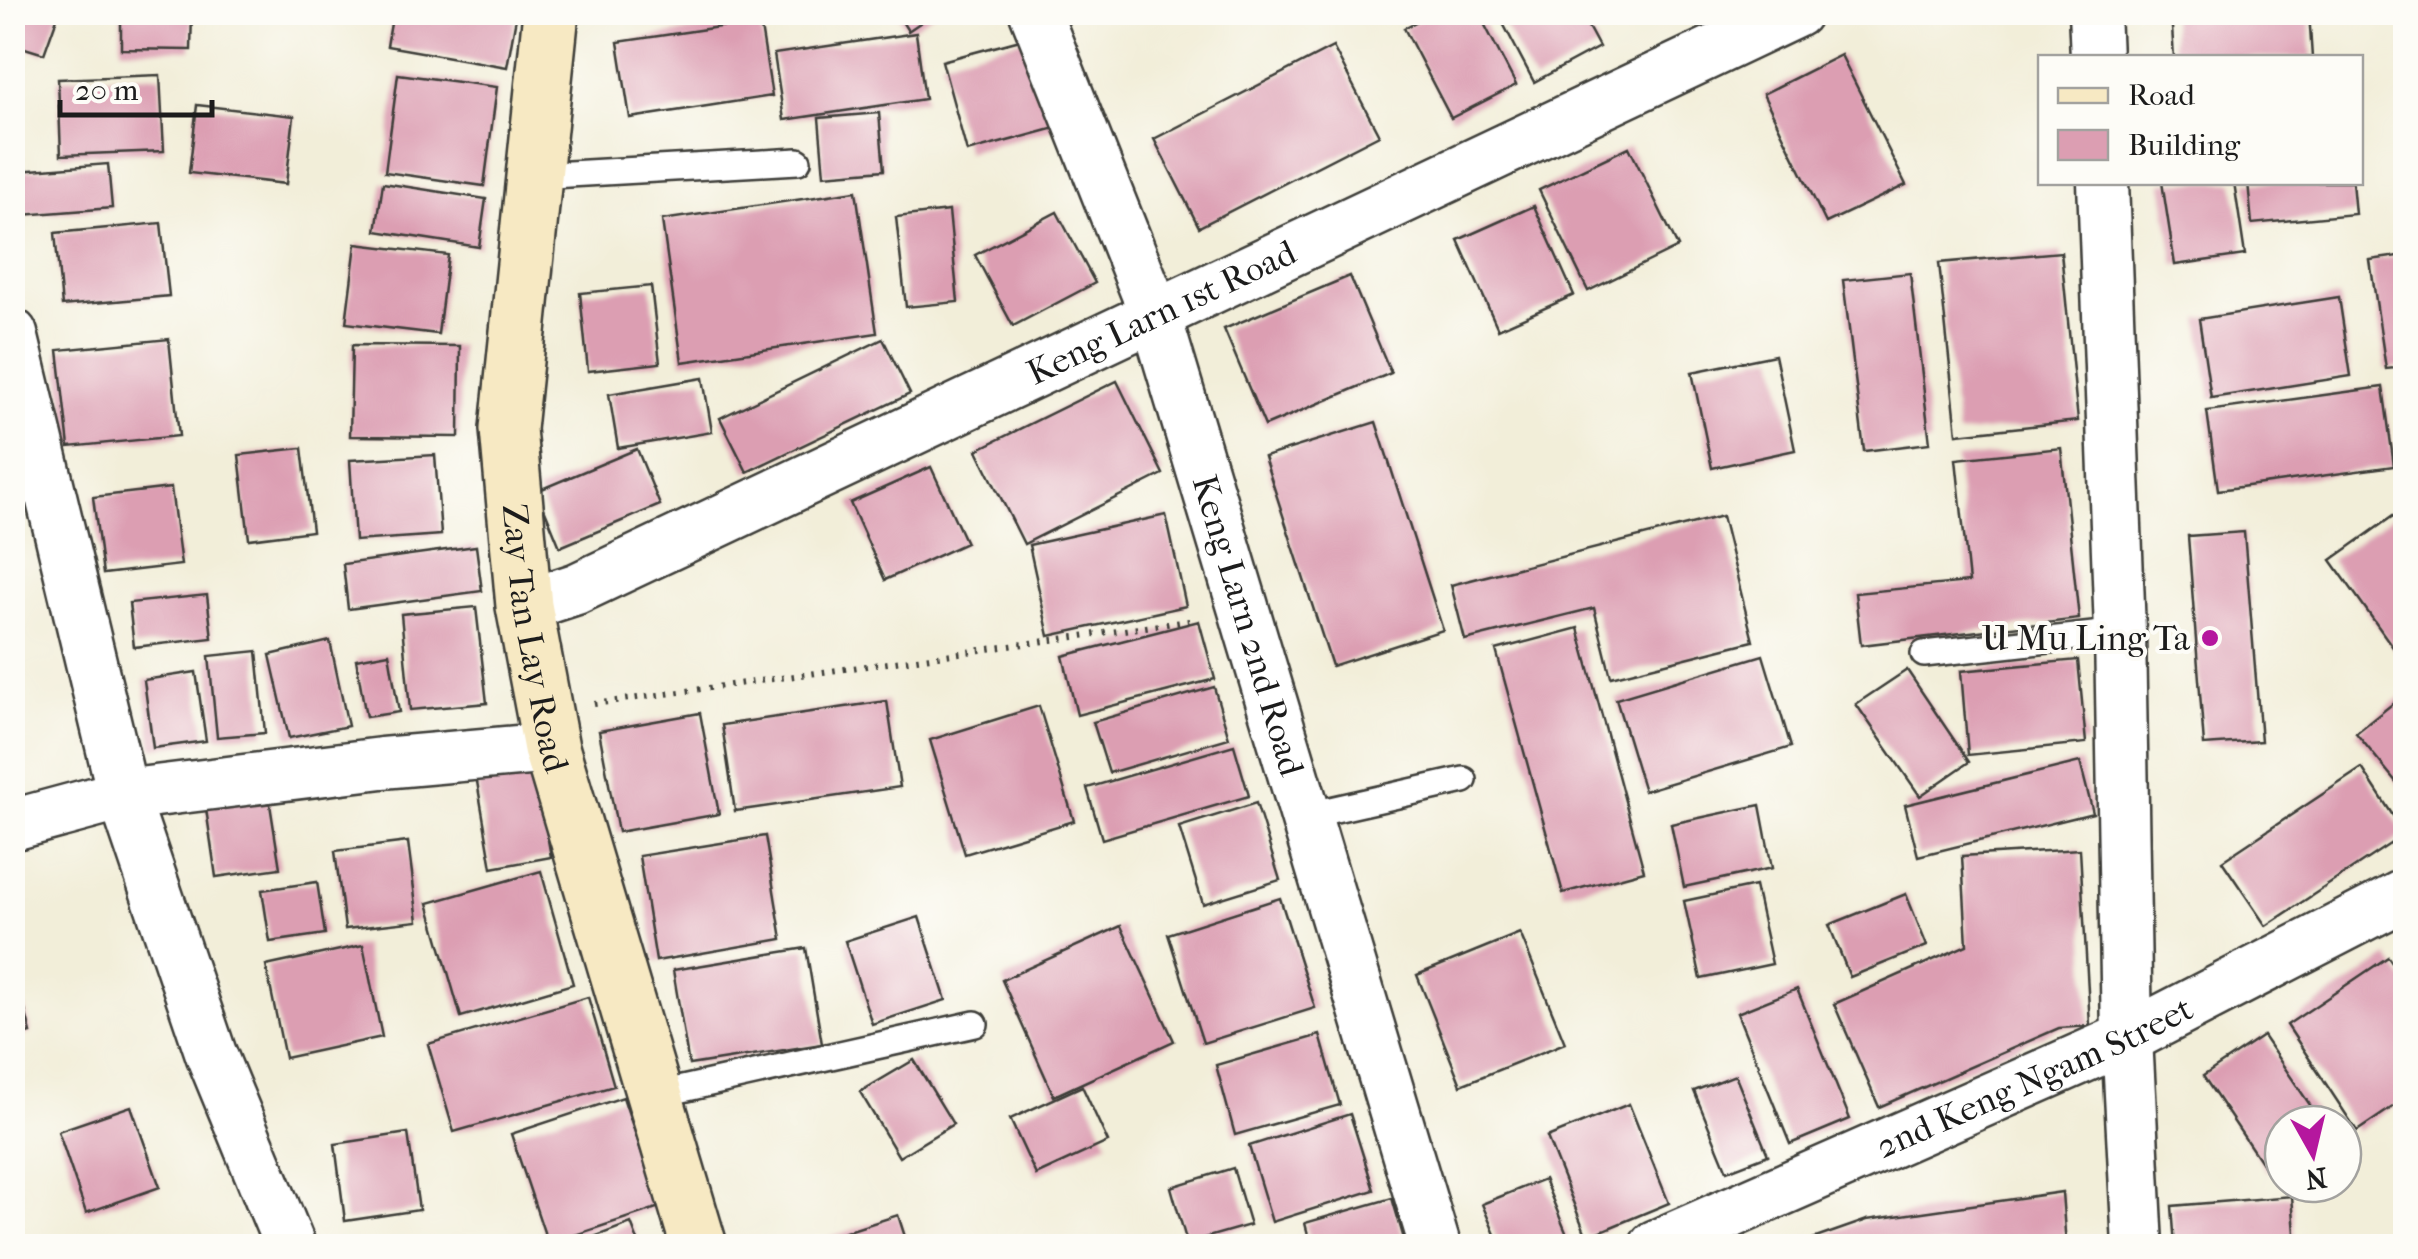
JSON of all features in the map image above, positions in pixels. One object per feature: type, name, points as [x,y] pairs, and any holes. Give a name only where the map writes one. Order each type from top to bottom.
[{"type":"street","name":"Zay Tan Lay Road","points":[[551,12],[508,429],[524,606],[547,729],[651,1096],[698,1246]]},
{"type":"street","name":"Keng Larn 2nd Road","points":[[1036,12],[1155,314],[1435,1246]]},
{"type":"street","name":"Keng Larn 1st Road","points":[[524,606],[576,589],[1796,12]]},
{"type":"street","points":[[2094,12],[2096,55]]},
{"type":"street","points":[[2103,185],[2120,632],[2127,1038],[2138,1246]]},
{"type":"street","points":[[12,334],[122,795],[211,1054],[290,1246]]},
{"type":"street","points":[[12,825],[122,795],[382,763],[547,729]]},
{"type":"street","name":"2nd Keng Ngam Street","points":[[1655,1246],[2127,1038],[2406,894]]},
{"type":"lane","points":[[534,176],[798,161]]},
{"type":"lane","points":[[1924,654],[2120,632]]},
{"type":"lane","points":[[1304,816],[1464,780]]},
{"type":"lane","points":[[651,1096],[974,1024]]},
{"type":"path","points":[[547,729],[894,665],[1247,612]]},
{"type":"building","points":[[12,12],[59,12],[44,54],[12,44]]},
{"type":"building","points":[[121,12],[192,12],[191,50],[121,49]]},
{"type":"building","points":[[393,12],[517,12],[507,67],[387,46]]},
{"type":"building","points":[[896,12],[936,12],[908,31]]},
{"type":"building","points":[[1435,12],[1478,12],[1516,85],[1451,118],[1404,28]]},
{"type":"building","points":[[1497,12],[1580,12],[1599,47],[1534,82]]},
{"type":"building","points":[[2171,12],[2309,12],[2312,55],[2174,55]]},
{"type":"building","points":[[760,21],[772,96],[630,118],[618,42]]},
{"type":"building","points":[[916,33],[925,99],[784,120],[774,54]]},
{"type":"building","points":[[1035,36],[1059,127],[967,152],[942,61]]},
{"type":"building","points":[[1333,47],[1379,135],[1199,227],[1154,139]]},
{"type":"building","points":[[1841,55],[1906,185],[1826,223],[1763,94]]},
{"type":"building","points":[[398,74],[497,87],[484,186],[385,172]]},
{"type":"building","points":[[160,75],[164,151],[61,155],[58,79]]},
{"type":"building","points":[[197,105],[294,116],[286,184],[189,173]]},
{"type":"building","points":[[879,113],[884,170],[824,175],[819,118]]},
{"type":"building","points":[[1629,147],[1678,247],[1588,291],[1539,190]]},
{"type":"building","points":[[108,164],[112,208],[22,215],[18,171]]},
{"type":"building","points":[[383,183],[486,199],[479,247],[376,231]]},
{"type":"building","points":[[2162,185],[2234,185],[2245,255],[2175,265]]},
{"type":"building","points":[[2248,185],[2352,185],[2355,214],[2252,224]]},
{"type":"building","points":[[856,191],[877,333],[682,362],[662,220]]},
{"type":"building","points":[[1534,206],[1574,295],[1498,329],[1458,240]]},
{"type":"building","points":[[949,211],[958,302],[906,307],[896,217]]},
{"type":"building","points":[[1057,212],[1095,283],[1013,326],[975,255]]},
{"type":"building","points":[[161,223],[169,296],[62,306],[55,233]]},
{"type":"building","points":[[356,244],[448,255],[438,334],[346,323]]},
{"type":"building","points":[[2061,252],[2078,421],[1957,434],[1939,263]]},
{"type":"building","points":[[2406,255],[2406,367],[2386,369],[2370,260]]},
{"type":"building","points":[[1910,273],[1930,443],[1864,451],[1843,280]]},
{"type":"building","points":[[1350,276],[1391,373],[1265,426],[1224,329]]},
{"type":"building","points":[[651,286],[660,363],[588,371],[580,293]]},
{"type":"building","points":[[2339,297],[2351,376],[2211,398],[2199,319]]},
{"type":"building","points":[[169,339],[179,436],[69,447],[58,350]]},
{"type":"building","points":[[883,339],[910,394],[747,472],[720,418]]},
{"type":"building","points":[[352,345],[460,346],[459,437],[350,436]]},
{"type":"building","points":[[1775,355],[1795,450],[1712,468],[1692,372]]},
{"type":"building","points":[[703,378],[712,432],[618,448],[609,394]]},
{"type":"building","points":[[1117,381],[1163,474],[1024,544],[977,450]]},
{"type":"building","points":[[2383,387],[2394,466],[2218,490],[2207,411]]},
{"type":"building","points":[[1376,422],[1443,630],[1332,666],[1264,457]]},
{"type":"building","points":[[302,448],[312,531],[249,539],[239,455]]},
{"type":"building","points":[[2061,448],[2079,619],[1861,645],[1855,593],[1969,582],[1956,459]]},
{"type":"building","points":[[637,449],[660,505],[560,547],[537,491]]},
{"type":"building","points":[[435,455],[441,535],[355,541],[350,460]]},
{"type":"building","points":[[931,467],[966,543],[885,580],[850,503]]},
{"type":"building","points":[[171,488],[181,565],[103,574],[93,497]]},
{"type":"building","points":[[1166,515],[1186,606],[1049,636],[1029,545]]},
{"type":"building","points":[[1722,516],[1753,641],[1611,677],[1594,608],[1465,640],[1451,585]]},
{"type":"building","points":[[2393,516],[2406,534],[2406,647],[2397,653],[2331,560]]},
{"type":"building","points":[[2244,532],[2261,741],[2204,745],[2188,536]]},
{"type":"building","points":[[476,546],[482,591],[348,609],[343,564]]},
{"type":"building","points":[[207,595],[212,638],[134,647],[129,603]]},
{"type":"building","points":[[476,607],[487,703],[410,710],[401,614]]},
{"type":"building","points":[[1199,621],[1215,679],[1077,715],[1063,656]]},
{"type":"building","points":[[1578,628],[1644,871],[1563,893],[1496,650]]},
{"type":"building","points":[[330,641],[348,726],[289,738],[270,655]]},
{"type":"building","points":[[257,651],[265,733],[217,737],[209,656]]},
{"type":"building","points":[[389,653],[399,712],[366,717],[356,659]]},
{"type":"building","points":[[1763,655],[1791,747],[1644,791],[1616,699]]},
{"type":"building","points":[[2078,660],[2086,743],[1968,755],[1961,671]]},
{"type":"building","points":[[1907,670],[1969,762],[1920,796],[1856,704]]},
{"type":"building","points":[[196,672],[206,741],[153,748],[144,680]]},
{"type":"building","points":[[1214,687],[1229,738],[1109,773],[1093,722]]},
{"type":"building","points":[[2406,693],[2406,794],[2356,733]]},
{"type":"building","points":[[887,701],[900,787],[735,811],[722,725]]},
{"type":"building","points":[[1039,706],[1074,821],[965,854],[930,740]]},
{"type":"building","points":[[700,713],[719,814],[618,832],[599,731]]},
{"type":"building","points":[[1234,745],[1249,796],[1102,839],[1087,788]]},
{"type":"building","points":[[534,759],[551,857],[492,868],[475,770]]},
{"type":"building","points":[[2080,762],[2093,813],[1918,856],[1905,805]]},
{"type":"building","points":[[2362,768],[2405,834],[2266,926],[2222,861]]},
{"type":"building","points":[[267,785],[280,868],[216,877],[204,795]]},
{"type":"building","points":[[1256,803],[1280,880],[1203,904],[1179,827]]},
{"type":"building","points":[[1760,805],[1772,868],[1684,887],[1671,824]]},
{"type":"building","points":[[765,836],[782,939],[656,961],[639,856]]},
{"type":"building","points":[[408,842],[418,921],[345,929],[335,851]]},
{"type":"building","points":[[2080,849],[2090,1026],[2059,1028],[1879,1107],[1834,1004],[1967,945],[1962,856]]},
{"type":"building","points":[[541,871],[573,984],[461,1017],[428,903]]},
{"type":"building","points":[[317,882],[325,934],[270,942],[262,890]]},
{"type":"building","points":[[1755,886],[1772,964],[1701,979],[1684,901]]},
{"type":"building","points":[[1906,894],[1927,946],[1850,977],[1829,925]]},
{"type":"building","points":[[1280,898],[1315,1008],[1203,1043],[1168,934]]},
{"type":"building","points":[[919,917],[946,1000],[872,1024],[845,941]]},
{"type":"building","points":[[1121,926],[1174,1041],[1054,1096],[1002,980]]},
{"type":"building","points":[[1520,933],[1565,1043],[1461,1085],[1417,975]]},
{"type":"building","points":[[363,945],[382,1037],[285,1058],[266,966]]},
{"type":"building","points":[[806,948],[822,1044],[689,1065],[673,970]]},
{"type":"building","points":[[2388,957],[2406,983],[2406,1098],[2363,1127],[2363,1104],[2339,1104],[2287,1025]]},
{"type":"building","points":[[12,968],[31,1033],[12,1038]]},
{"type":"building","points":[[1797,989],[1850,1119],[1790,1144],[1737,1013]]},
{"type":"building","points":[[588,997],[614,1086],[454,1132],[428,1044]]},
{"type":"building","points":[[1320,1035],[1340,1105],[1235,1135],[1216,1065]]},
{"type":"building","points":[[2263,1036],[2309,1104],[2263,1104],[2263,1165],[2203,1076]]},
{"type":"building","points":[[914,1060],[953,1124],[899,1157],[860,1092]]},
{"type":"building","points":[[1735,1075],[1768,1155],[1727,1171],[1694,1091]]},
{"type":"building","points":[[1082,1086],[1108,1142],[1036,1175],[1010,1119]]},
{"type":"building","points":[[623,1097],[660,1207],[548,1244],[511,1134]]},
{"type":"building","points":[[1629,1104],[1669,1203],[1587,1237],[1547,1137]]},
{"type":"building","points":[[131,1106],[160,1187],[86,1213],[58,1131]]},
{"type":"building","points":[[1350,1114],[1374,1190],[1272,1222],[1249,1146]]},
{"type":"building","points":[[408,1133],[419,1210],[345,1221],[335,1144]]},
{"type":"building","points":[[1233,1168],[1250,1225],[1187,1243],[1171,1187]]},
{"type":"building","points":[[1544,1179],[1570,1242],[1559,1246],[1500,1246],[1482,1204]]},
{"type":"building","points":[[2062,1192],[2066,1246],[1793,1246],[1867,1220]]},
{"type":"building","points":[[1392,1198],[1406,1246],[1311,1246],[1305,1223]]},
{"type":"building","points":[[2263,1198],[2263,1204],[2293,1204],[2296,1246],[2175,1246],[2172,1206]]},
{"type":"building","points":[[898,1215],[908,1246],[802,1246]]},
{"type":"building","points":[[631,1223],[640,1246],[570,1246]]},
{"type":"place","name":"U Mu Ling Ta","points":[[2210,638]]}]
